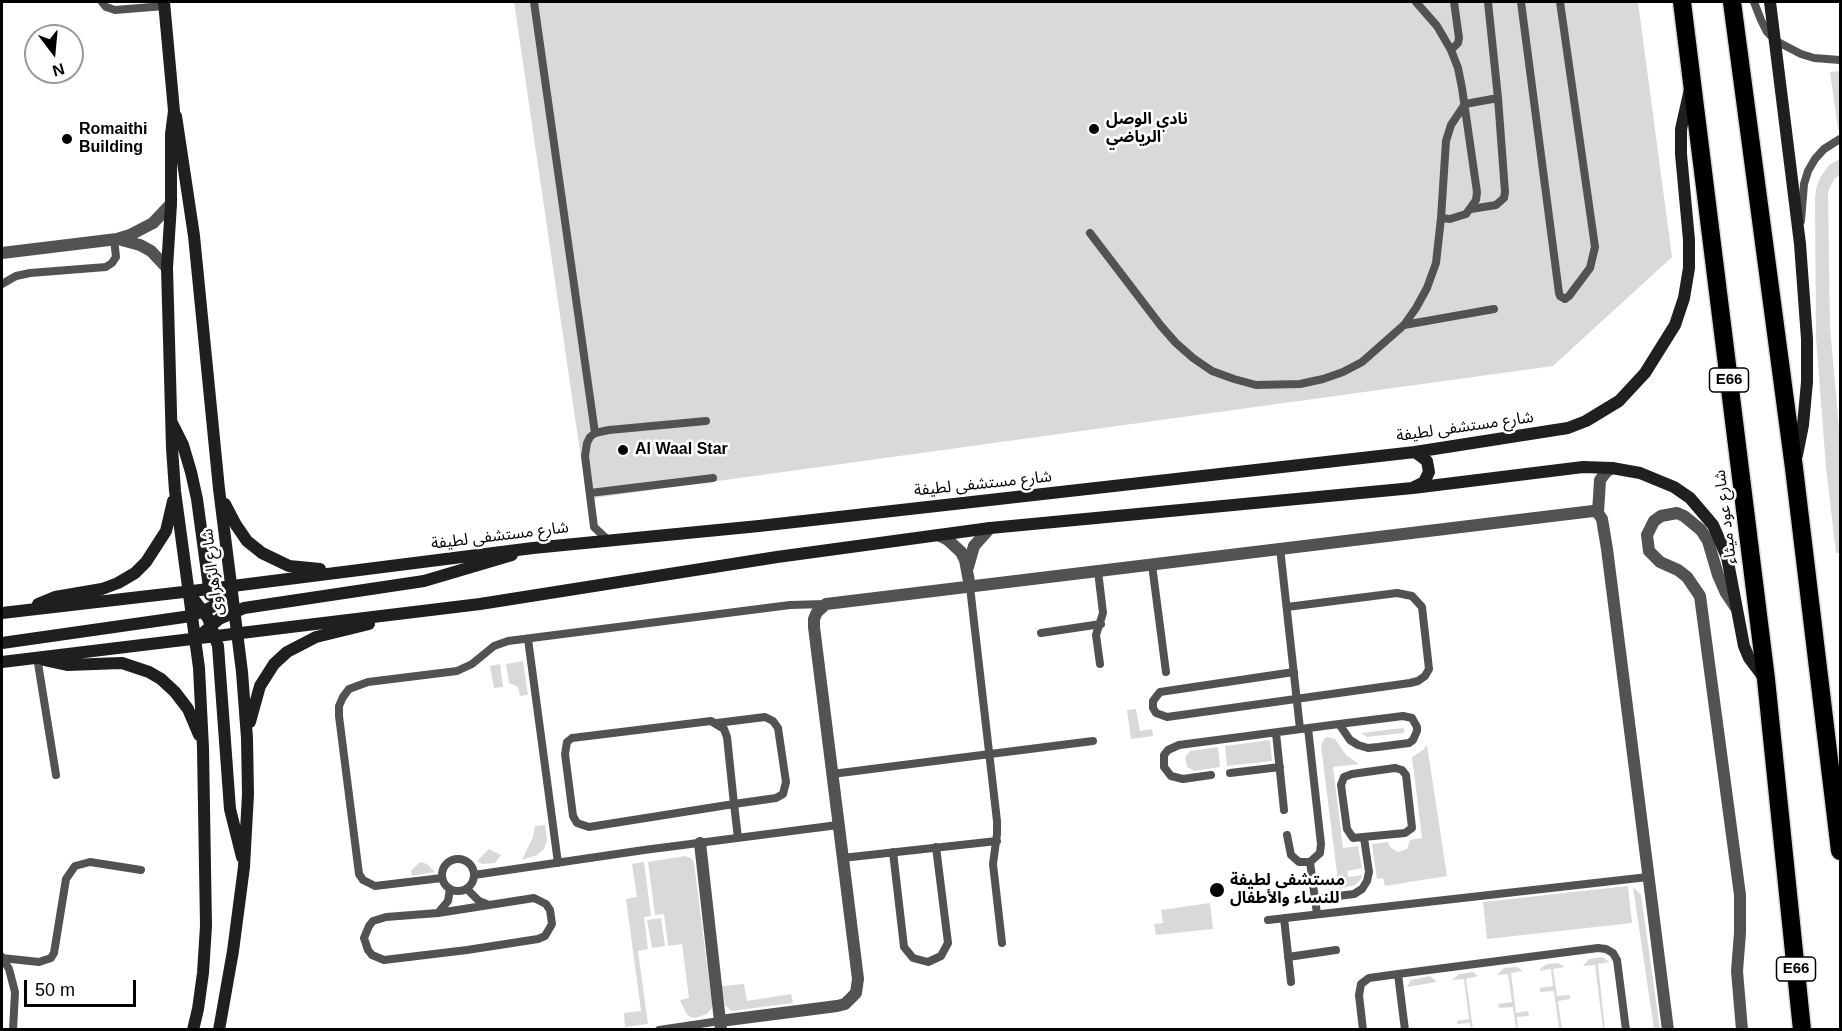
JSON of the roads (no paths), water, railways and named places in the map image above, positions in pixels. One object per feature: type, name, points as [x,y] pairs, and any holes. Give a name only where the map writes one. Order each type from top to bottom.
[{"type":"highway","name":"شارع عود ميثاء","points":[[1682,2],[1766,679],[1802,1029]]},
{"type":"highway","points":[[1732,2],[1794,468],[1840,851]]},
{"type":"main road","points":[[1770,2],[1800,244],[1807,339],[1807,382],[1803,425],[1794,468]]},
{"type":"main road","name":"شارع الزهراوى","points":[[164,4],[174,111],[171,134],[171,204],[167,268],[171,419],[175,491],[188,592]]},
{"type":"main road","name":"شارع مستشفى لطيفة","points":[[2,613],[209,590],[584,542],[738,528],[1416,452],[1568,428],[1586,422],[1618,401],[1645,373],[1675,325],[1684,298],[1689,268],[1689,240],[1681,154],[1684,112],[1693,80]]},
{"type":"main road","name":"شارع الزهراوى","points":[[174,111],[179,125],[194,236],[247,738],[248,794],[244,867],[227,989],[219,1029]]},
{"type":"main road","name":"شارع الزهراوى","points":[[171,419],[183,445],[191,472],[209,590],[195,639],[199,668],[203,748],[206,926],[203,973],[193,1029]]},
{"type":"main road","points":[[1413,488],[1424,482],[1429,472],[1427,461],[1416,452]]},
{"type":"main road","points":[[215,627],[237,633],[384,616],[480,604],[777,557],[990,528],[1413,488],[1583,467],[1612,468],[1640,473],[1674,487],[1703,511],[1713,525],[1727,557],[1744,646],[1749,658],[1766,679]]},
{"type":"main road","points":[[219,489],[236,525],[247,541],[262,554],[289,566],[345,572]]},
{"type":"main road","points":[[29,609],[55,597],[102,589],[135,573],[146,562],[166,531],[175,491]]},
{"type":"main road","points":[[2,662],[195,639],[215,627],[234,611],[244,608],[424,581],[488,564],[533,548]]},
{"type":"main road","points":[[2,643],[203,612],[223,598],[231,586]]},
{"type":"main road","points":[[188,592],[215,627],[231,809],[244,867]]},
{"type":"main road","points":[[247,738],[255,698],[260,686],[274,664],[287,652],[316,637],[366,625],[384,616]]},
{"type":"main road","points":[[37,657],[67,664],[122,663],[149,672],[175,692],[188,709],[203,748]]},
{"type":"street","points":[[3,252],[116,239],[136,233],[153,223],[171,204]]},
{"type":"street","points":[[116,239],[140,245],[160,259],[167,268]]},
{"type":"street","points":[[1612,468],[1605,472],[1600,480],[1598,513],[1602,519],[1607,549],[1668,1029]]},
{"type":"street","points":[[700,843],[721,1025],[845,1004],[852,1000],[856,993],[858,979],[814,619],[817,612],[826,604],[1588,511],[1598,513]]},
{"type":"street","points":[[1736,608],[1726,593],[1708,541],[1701,530],[1677,513],[1661,516],[1654,521],[1647,535],[1649,551],[1654,557],[1687,577],[1700,596],[1740,895],[1737,971],[1742,1029]]},
{"type":"street","points":[[968,572],[974,546],[990,528]]},
{"type":"street","points":[[938,535],[948,540],[961,552],[970,587]]},
{"type":"lane","points":[[102,2],[106,7],[115,10],[164,4]]},
{"type":"lane","points":[[534,2],[596,433]]},
{"type":"lane","points":[[1416,2],[1437,26],[1451,50],[1460,78],[1478,192],[1471,209]]},
{"type":"lane","points":[[1451,50],[1458,44],[1459,38],[1454,2]]},
{"type":"lane","points":[[1442,218],[1458,218],[1471,209],[1496,205],[1504,198],[1498,98],[1488,2]]},
{"type":"lane","points":[[1521,2],[1559,293],[1565,299],[1590,268],[1595,247],[1560,2]]},
{"type":"lane","points":[[1754,2],[1767,32],[1776,41],[1801,54],[1821,59],[1840,60]]},
{"type":"lane","points":[[1090,233],[1176,344],[1212,371],[1234,380],[1256,385],[1278,386],[1323,379],[1362,362],[1404,325],[1427,288],[1436,263],[1442,218],[1448,133],[1454,117],[1465,104],[1498,98]]},
{"type":"lane","points":[[1800,244],[1804,184],[1808,171],[1824,149],[1840,139]]},
{"type":"lane","points":[[2,284],[16,276],[30,273],[106,267],[116,257],[116,239]]},
{"type":"lane","points":[[1404,325],[1494,309]]},
{"type":"lane","points":[[584,542],[594,527],[585,449],[586,443],[596,433],[706,421]]},
{"type":"lane","points":[[590,493],[713,478]]},
{"type":"lane","points":[[594,527],[608,540]]},
{"type":"lane","points":[[1280,548],[1297,699],[1304,729],[1321,844],[1317,857],[1310,862],[1299,862],[1291,855],[1287,835]]},
{"type":"lane","points":[[1152,564],[1166,672]]},
{"type":"lane","points":[[1098,571],[1103,613],[1096,636],[1100,664]]},
{"type":"lane","points":[[970,587],[998,828],[993,864],[1002,943]]},
{"type":"lane","points":[[1287,607],[1397,593],[1412,596],[1422,607],[1429,669],[1418,681],[1297,699],[1167,717],[1156,713],[1153,708],[1155,695],[1160,692],[1294,672]]},
{"type":"lane","points":[[442,878],[375,886],[363,880],[359,874],[339,716],[339,706],[349,689],[362,683],[457,671],[472,664],[494,646],[508,641],[790,606],[826,604]]},
{"type":"lane","points":[[1041,633],[1101,624]]},
{"type":"lane","points":[[528,639],[558,863]]},
{"type":"lane","points":[[37,657],[56,775]]},
{"type":"lane","points":[[1211,775],[1183,779],[1171,776],[1164,767],[1164,755],[1168,750],[1179,745],[1339,724],[1407,716],[1415,722],[1417,731],[1416,736],[1409,743],[1368,748],[1350,740],[1339,724]]},
{"type":"lane","points":[[765,717],[773,721],[778,728],[786,782],[785,790],[776,798],[589,827],[577,823],[573,816],[565,754],[567,742],[572,738],[705,721],[717,723],[765,717]]},
{"type":"lane","points":[[717,723],[727,737],[738,838]]},
{"type":"lane","points":[[1276,733],[1284,810]]},
{"type":"lane","points":[[832,774],[1093,741]]},
{"type":"lane","points":[[1230,773],[1280,767]]},
{"type":"lane","points":[[1395,768],[1402,770],[1407,779],[1412,828],[1408,832],[1364,838],[1353,838],[1349,834],[1342,781],[1344,777],[1395,768]]},
{"type":"lane","points":[[474,875],[838,825]]},
{"type":"lane","points":[[1315,900],[1354,894],[1362,889],[1369,872],[1364,838]]},
{"type":"lane","points":[[842,858],[997,841]]},
{"type":"lane","points":[[892,852],[904,947],[913,958],[928,962],[941,956],[948,943],[936,848]]},
{"type":"lane","points":[[459,859],[468,862],[474,875],[467,889],[456,891],[450,889],[442,878],[446,864],[459,859]]},
{"type":"lane","points":[[2,958],[39,962],[51,958],[54,953],[66,879],[75,866],[90,862],[141,870]]},
{"type":"lane","points":[[1310,862],[1317,914]]},
{"type":"lane","points":[[1268,920],[1648,877]]},
{"type":"lane","points":[[438,913],[445,906],[450,889]]},
{"type":"lane","points":[[467,889],[479,901],[491,906]]},
{"type":"lane","points":[[526,899],[540,900],[550,910],[552,924],[545,936],[538,939],[467,950],[384,960],[372,956],[368,950],[364,938],[373,921],[386,917],[438,913],[526,899]]},
{"type":"lane","points":[[1284,918],[1291,982]]},
{"type":"lane","points":[[1364,1029],[1359,995],[1361,984],[1369,978],[1598,948],[1613,953],[1617,960],[1626,1029]]},
{"type":"lane","points":[[1288,957],[1336,950]]},
{"type":"lane","points":[[2,958],[9,969],[15,992],[13,1029]]},
{"type":"lane","points":[[1398,974],[1405,1029]]},
{"type":"lane","points":[[659,1029],[721,1025]]},
{"type":"place","name":"نادي الوصل الرياضي","points":[[1094,129]]},
{"type":"place","name":"Romaithi Building","points":[[67,139]]},
{"type":"place","name":"Al Waal Star","points":[[623,450]]},
{"type":"place","name":"مستشفى لطيفة للنساء والأطفال","points":[[1217,890]]}]
